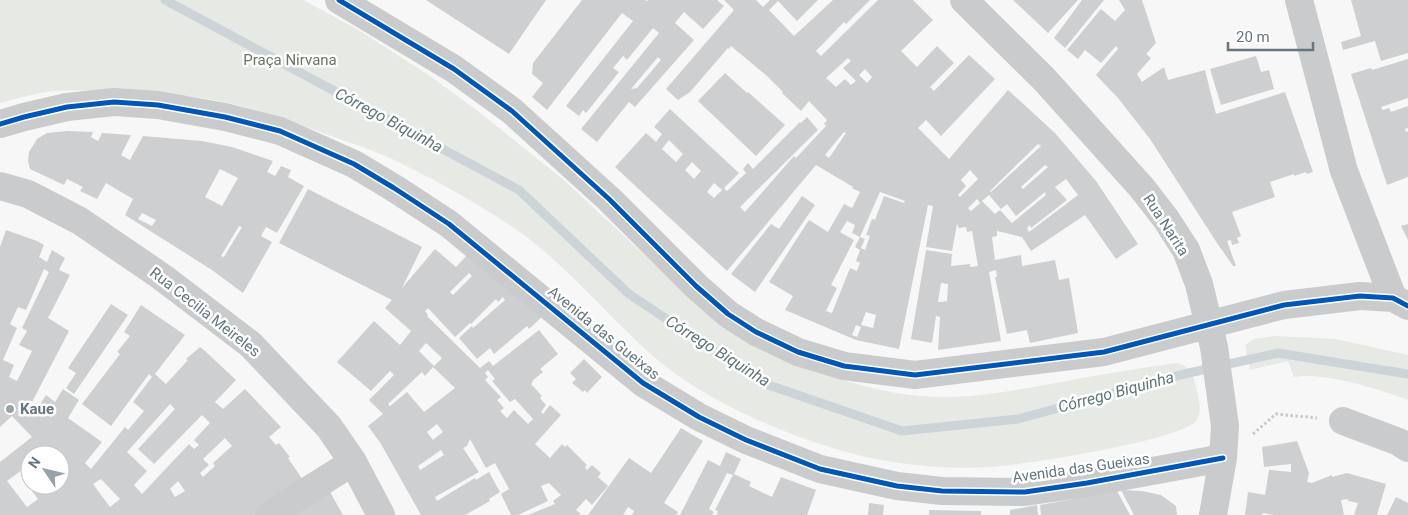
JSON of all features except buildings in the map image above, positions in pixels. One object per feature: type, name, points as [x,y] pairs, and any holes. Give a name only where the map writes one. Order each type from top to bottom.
[{"type":"street","points":[[339,0],[454,68],[512,111],[609,199],[696,286],[728,314],[756,332],[798,352],[844,366],[915,376],[1212,336],[1284,305],[1360,296],[1400,302]]},
{"type":"street","name":"Rua Narita","points":[[964,0],[1044,79],[1142,188],[1166,219],[1186,250],[1199,284],[1212,336],[1225,426],[1223,458],[1213,515]]},
{"type":"street","points":[[1299,0],[1344,171],[1400,302]]},
{"type":"street","name":"Avenida das Gueixas","points":[[0,124],[68,107],[114,102],[158,105],[216,115],[280,131],[354,164],[449,224],[643,383],[691,412],[746,440],[820,469],[906,487],[1025,492],[1087,483],[1223,458]]},
{"type":"street","name":"Rua Cecilia Meireles","points":[[0,186],[28,194],[80,221],[162,276],[250,344],[329,427],[353,462],[381,515]]},
{"type":"street","points":[[1343,421],[1399,442],[1408,448]]},
{"type":"street","points":[[270,515],[353,462]]},
{"type":"path","points":[[1223,458],[1276,414],[1343,421]]},
{"type":"green space","name":"Praça Nirvana","points":[[0,0],[303,0],[357,29],[430,76],[479,112],[565,181],[666,275],[807,368],[849,382],[892,392],[921,396],[955,397],[1006,392],[1176,363],[1188,368],[1192,374],[1200,404],[1199,416],[1197,420],[1186,428],[1163,436],[1099,451],[989,467],[966,468],[899,463],[869,458],[804,439],[737,410],[706,394],[678,376],[654,357],[577,281],[528,238],[470,200],[385,156],[253,109],[194,97],[155,93],[69,90],[40,93],[0,103]]},
{"type":"green space","points":[[1275,336],[1336,339],[1408,355],[1408,400],[1336,379],[1307,376],[1294,377],[1288,361],[1250,370],[1245,345],[1254,339]]},
{"type":"waterway","name":"Córrego Biquinha","points":[[165,0],[519,190],[629,294],[763,383],[902,431],[1018,419],[1180,375],[1278,353],[1408,374]]},
{"type":"cycle path","points":[[339,0],[454,69],[512,111],[609,199],[696,286],[728,314],[756,332],[798,352],[844,366],[915,375],[1104,352],[1284,305],[1360,296],[1393,298],[1408,306]]},
{"type":"cycle path","points":[[0,124],[67,107],[114,102],[158,105],[225,117],[280,131],[354,164],[449,224],[643,383],[699,417],[746,440],[820,469],[897,486],[942,491],[1025,492],[1087,483],[1223,458]]},
{"type":"place","name":"Kaue","points":[[10,409]]}]
